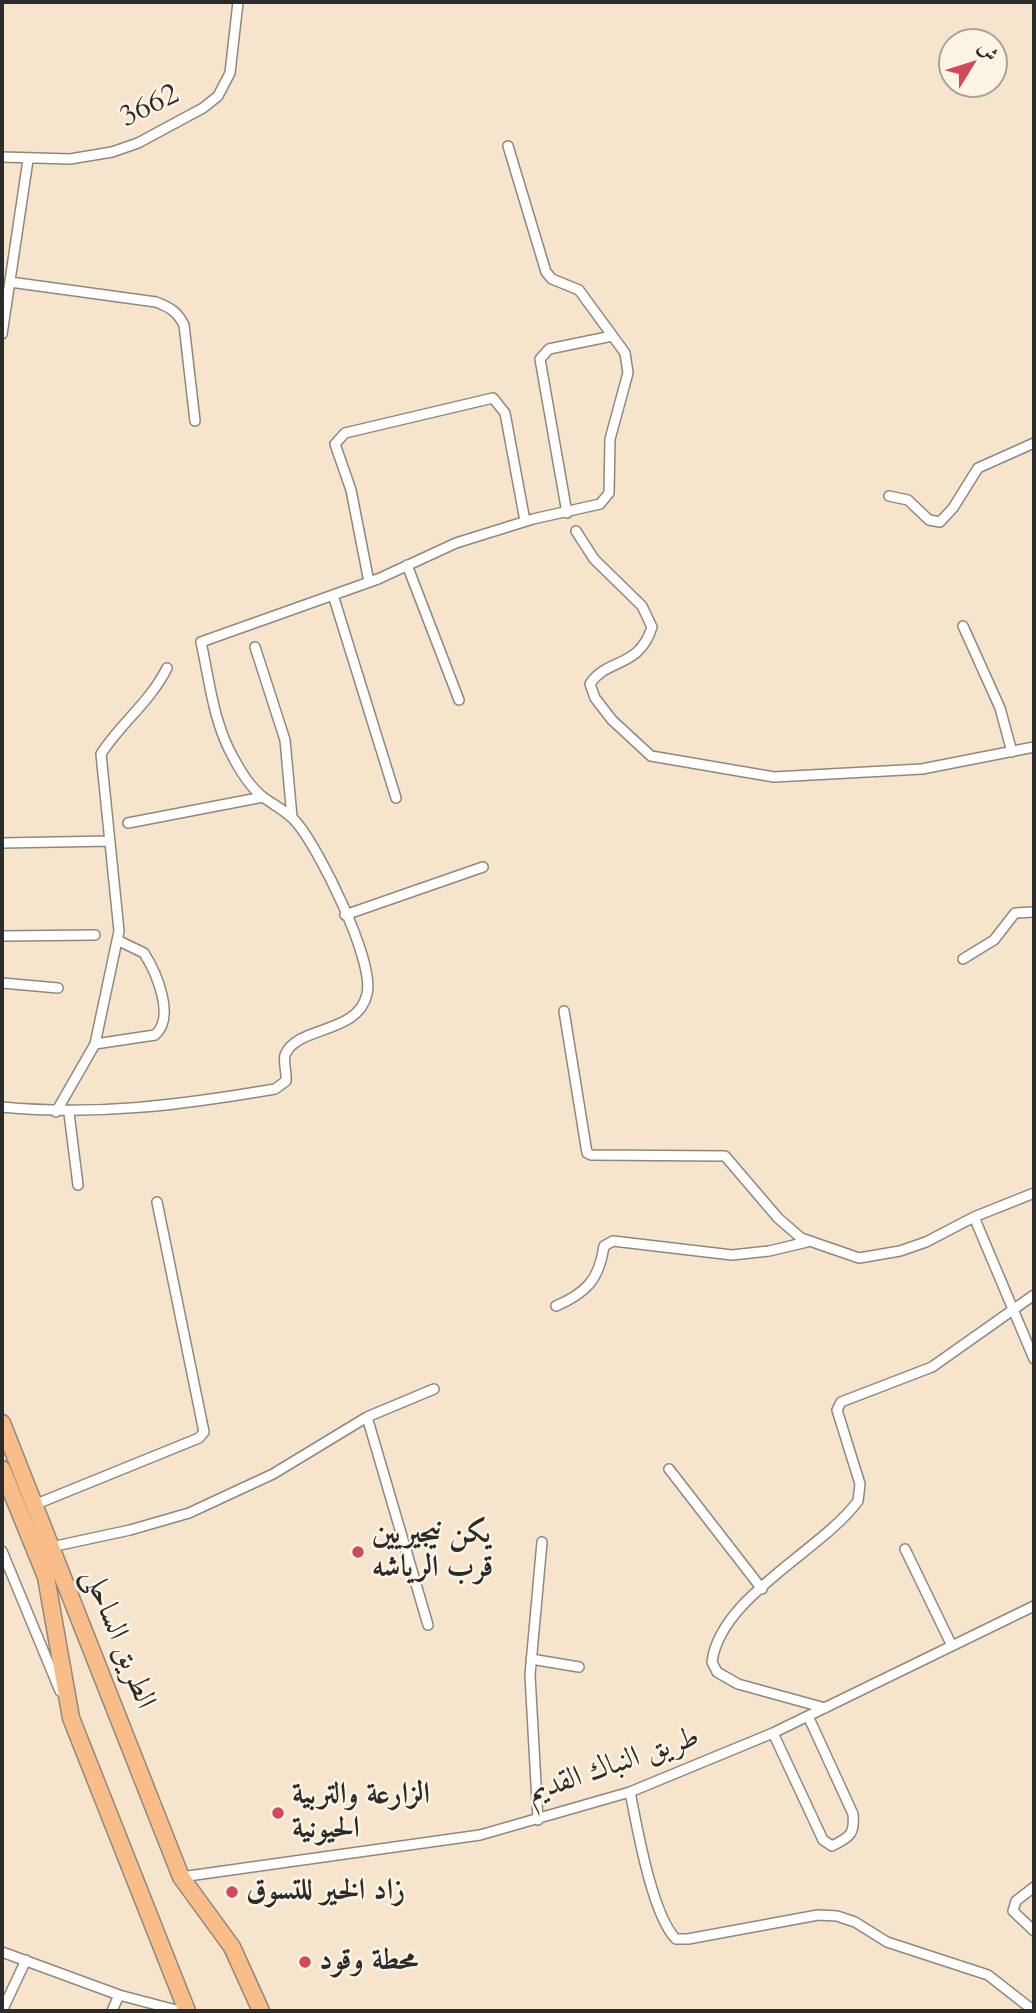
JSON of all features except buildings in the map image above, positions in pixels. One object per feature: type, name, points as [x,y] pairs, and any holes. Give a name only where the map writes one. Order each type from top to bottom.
[{"type":"highway","name":"الطريق الساحلى","points":[[2,1423],[181,1877],[227,1939],[261,2011]]},
{"type":"highway","name":"الطريق الساحلى","points":[[2,1469],[46,1577],[71,1718],[187,2011]]},
{"type":"street","name":"3662","points":[[2,157],[29,160],[70,159],[113,152],[138,143],[203,108],[218,96],[230,73],[238,2]]},
{"type":"street","points":[[2,1107],[57,1112],[126,1111],[275,1089],[287,1075],[284,1060],[291,1046],[348,1020],[360,1009],[368,993],[360,950],[332,879],[312,844],[292,817],[262,797],[247,780],[222,737],[215,717],[201,642],[369,582],[456,543],[525,521],[600,505],[609,493],[610,439],[628,373],[625,353],[579,290],[552,279],[546,272],[508,146]]},
{"type":"street","points":[[2,334],[29,160]]},
{"type":"street","points":[[10,282],[156,302],[169,307],[178,314],[184,325],[195,421]]},
{"type":"street","points":[[566,513],[540,359],[549,349],[612,336]]},
{"type":"street","points":[[369,582],[351,490],[335,444],[345,433],[493,398],[505,413],[525,521]]},
{"type":"street","points":[[889,496],[908,499],[929,520],[940,522],[953,508],[978,468],[1034,443]]},
{"type":"street","points":[[576,531],[594,559],[642,606],[652,627],[647,644],[623,664],[595,676],[590,684],[594,698],[612,720],[651,756],[774,777],[922,769],[1034,747]]},
{"type":"street","points":[[407,565],[459,700]]},
{"type":"street","points":[[333,595],[396,798]]},
{"type":"street","points":[[963,626],[1000,708],[1012,752]]},
{"type":"street","points":[[255,648],[285,740],[292,817]]},
{"type":"street","points":[[57,1112],[95,1044],[117,940],[101,754],[111,737],[156,690],[167,668]]},
{"type":"street","points":[[128,823],[262,797]]},
{"type":"street","points":[[2,843],[110,841]]},
{"type":"street","points":[[345,915],[483,867]]},
{"type":"street","points":[[963,959],[994,940],[1015,913],[1034,912]]},
{"type":"street","points":[[2,936],[95,934]]},
{"type":"street","points":[[95,1044],[155,1035],[162,1030],[162,996],[145,953],[117,940]]},
{"type":"street","points":[[2,983],[58,988]]},
{"type":"street","points":[[564,1011],[587,1153],[725,1156],[778,1217],[807,1242],[869,1258],[926,1242],[974,1217],[1034,1193]]},
{"type":"street","points":[[69,1112],[78,1185]]},
{"type":"street","points":[[34,1505],[199,1438],[204,1433],[157,1202]]},
{"type":"street","points":[[974,1217],[1034,1359]]},
{"type":"street","points":[[556,1306],[578,1297],[585,1290],[596,1275],[604,1246],[613,1241],[732,1255],[769,1251],[807,1242]]},
{"type":"street","points":[[825,1708],[754,1689],[717,1672],[712,1662],[719,1637],[729,1620],[858,1501],[860,1485],[837,1410],[841,1402],[932,1367],[1034,1295]]},
{"type":"street","points":[[51,1547],[130,1530],[188,1513],[272,1474],[367,1417],[433,1389]]},
{"type":"street","points":[[367,1417],[428,1625]]},
{"type":"street","points":[[669,1469],[762,1589]]},
{"type":"street","points":[[538,1820],[531,1741],[531,1659],[542,1542]]},
{"type":"street","points":[[905,1549],[952,1646]]},
{"type":"street","points":[[2,1551],[71,1718]]},
{"type":"street","name":"طريق النباك القديم","points":[[181,1877],[480,1835],[630,1792],[773,1733],[1034,1606]]},
{"type":"street","points":[[531,1659],[579,1667]]},
{"type":"street","points":[[773,1733],[823,1840],[832,1846],[851,1836],[855,1830],[853,1814],[808,1716]]},
{"type":"street","points":[[630,1792],[656,1900],[667,1927],[676,1939],[818,1915],[838,1916],[855,1922],[887,1942],[988,1975],[1034,2011]]},
{"type":"street","points":[[1034,1887],[1016,1902],[1013,1911],[1034,1931]]},
{"type":"street","points":[[2,1952],[119,1995],[180,2011]]},
{"type":"street","points":[[2,2011],[26,1960]]},
{"type":"street","points":[[112,2011],[119,1995]]},
{"type":"place","name":"يكن نيجيريين قرب الرياشه","points":[[358,1552]]},
{"type":"place","name":"الزارعة والتربية الحيونية","points":[[278,1813]]},
{"type":"place","name":"زاد الخير للتسوق","points":[[232,1892]]},
{"type":"place","name":"محطة وقود","points":[[305,1962]]}]
